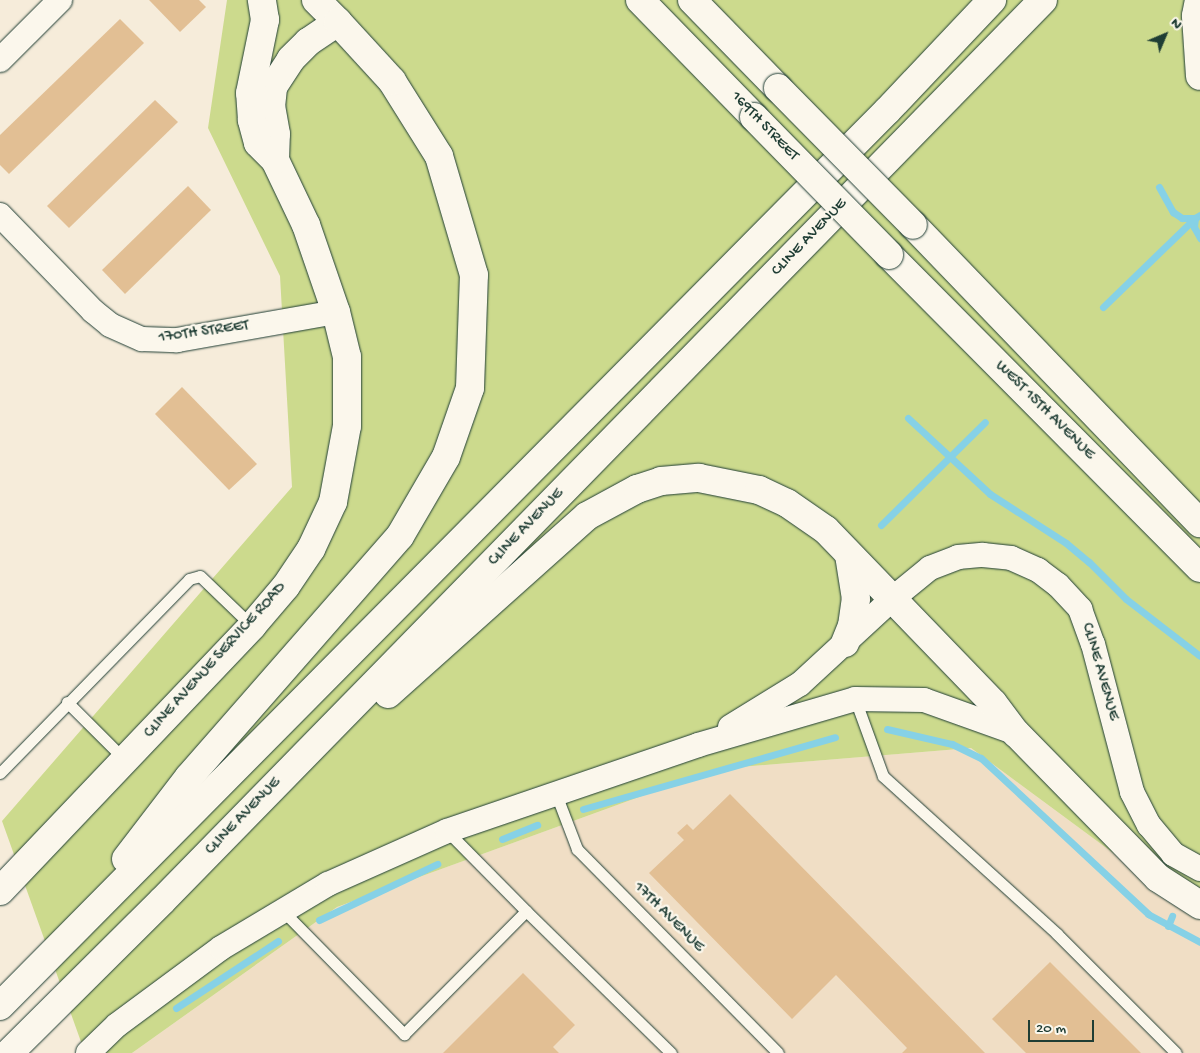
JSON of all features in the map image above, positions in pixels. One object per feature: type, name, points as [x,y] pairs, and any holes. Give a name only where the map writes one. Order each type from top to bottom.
[{"type":"main road","name":"CLINE AVENUE SERVICE ROAD","points":[[0,891],[252,626],[286,586],[311,549],[333,502],[342,465],[348,392],[347,356],[336,312],[306,225],[275,160],[258,143],[252,120],[250,93],[265,20],[262,0]]},
{"type":"main road","points":[[56,951],[189,777],[400,536],[446,457],[470,388],[474,275],[439,156],[392,81],[316,0]]},
{"type":"main road","name":"169TH STREET","points":[[640,0],[889,255]]},
{"type":"main road","name":"WEST 15TH AVENUE","points":[[692,0],[913,225],[1200,523]]},
{"type":"main road","name":"CLINE AVENUE","points":[[0,1006],[887,111],[992,0]]},
{"type":"main road","name":"CLINE AVENUE","points":[[9,1053],[162,901],[1043,0]]},
{"type":"main road","points":[[1199,0],[1196,16],[1200,76]]},
{"type":"main road","name":"CLINE AVENUE SERVICE ROAD","points":[[275,160],[276,134],[271,107],[273,87],[291,59],[308,42],[338,22]]},
{"type":"main road","name":"WEST 15TH AVENUE","points":[[889,255],[1200,568]]},
{"type":"main road","points":[[162,901],[567,532],[623,494],[661,481],[699,478],[760,490],[809,517],[849,555],[993,704],[1016,733]]},
{"type":"main road","points":[[845,643],[852,626],[856,599],[849,555]]},
{"type":"main road","name":"CLINE AVENUE","points":[[1016,733],[1158,878],[1200,905]]},
{"type":"street","points":[[0,60],[60,0]]},
{"type":"street","name":"170TH STREET","points":[[0,215],[93,311],[110,325],[142,339],[177,340],[336,312]]},
{"type":"street","name":"CLINE AVENUE","points":[[698,745],[800,684],[892,599],[930,568],[958,557],[983,554],[1012,558],[1038,570],[1058,585],[1080,609],[1093,644],[1132,792],[1149,826],[1173,854],[1200,869]]},
{"type":"street","name":"CLINE AVENUE","points":[[88,1053],[117,1025],[178,978],[283,911],[328,884],[447,831],[698,745],[856,699],[924,700],[1016,733]]},
{"type":"lane","points":[[0,773],[67,702],[189,579],[200,576],[252,626]]},
{"type":"lane","points":[[856,699],[883,776],[1057,934],[1176,1053]]},
{"type":"lane","points":[[67,702],[125,760]]},
{"type":"lane","name":"17TH AVENUE","points":[[556,794],[577,849],[778,1053]]},
{"type":"lane","points":[[447,831],[671,1053]]},
{"type":"lane","points":[[283,911],[404,1034],[526,911]]},
{"type":"shaded area","points":[[971,748],[1200,917],[1200,1053],[132,1053],[337,907],[716,769]]},
{"type":"green space","points":[[227,0],[1200,0],[1200,917],[971,748],[716,769],[337,907],[132,1053],[85,1053],[2,821],[292,487],[280,276],[208,128]]},
{"type":"building","points":[[149,0],[199,0],[206,7],[180,32]]},
{"type":"building","points":[[120,19],[144,43],[9,174],[0,165],[0,135]]},
{"type":"building","points":[[155,100],[178,122],[69,228],[47,206]]},
{"type":"building","points":[[188,186],[211,210],[125,294],[102,270]]},
{"type":"building","points":[[182,387],[257,464],[229,490],[155,414]]},
{"type":"building","points":[[730,794],[985,1053],[902,1053],[907,1048],[836,975],[792,1019],[649,873],[684,840],[677,833],[687,824],[693,830]]},
{"type":"building","points":[[1050,962],[1141,1053],[1026,1053],[992,1019]]},
{"type":"building","points":[[523,973],[575,1025],[553,1047],[559,1053],[443,1053]]},
{"type":"waterway","points":[[1159,187],[1173,212],[1182,218],[1195,218]]},
{"type":"waterway","points":[[1200,215],[1195,218],[1194,227],[1200,238]]},
{"type":"waterway","points":[[1103,307],[1195,218]]},
{"type":"waterway","points":[[908,418],[990,494],[1066,543],[1089,562],[1126,599],[1200,656]]},
{"type":"waterway","points":[[881,525],[985,422]]},
{"type":"waterway","points":[[887,729],[952,744],[981,758],[1148,914],[1200,942]]},
{"type":"waterway","points":[[583,809],[835,737]]},
{"type":"waterway","points":[[502,839],[537,825]]},
{"type":"waterway","points":[[319,920],[437,864]]},
{"type":"waterway","points":[[1168,926],[1172,916]]},
{"type":"waterway","points":[[176,1008],[278,941]]}]
